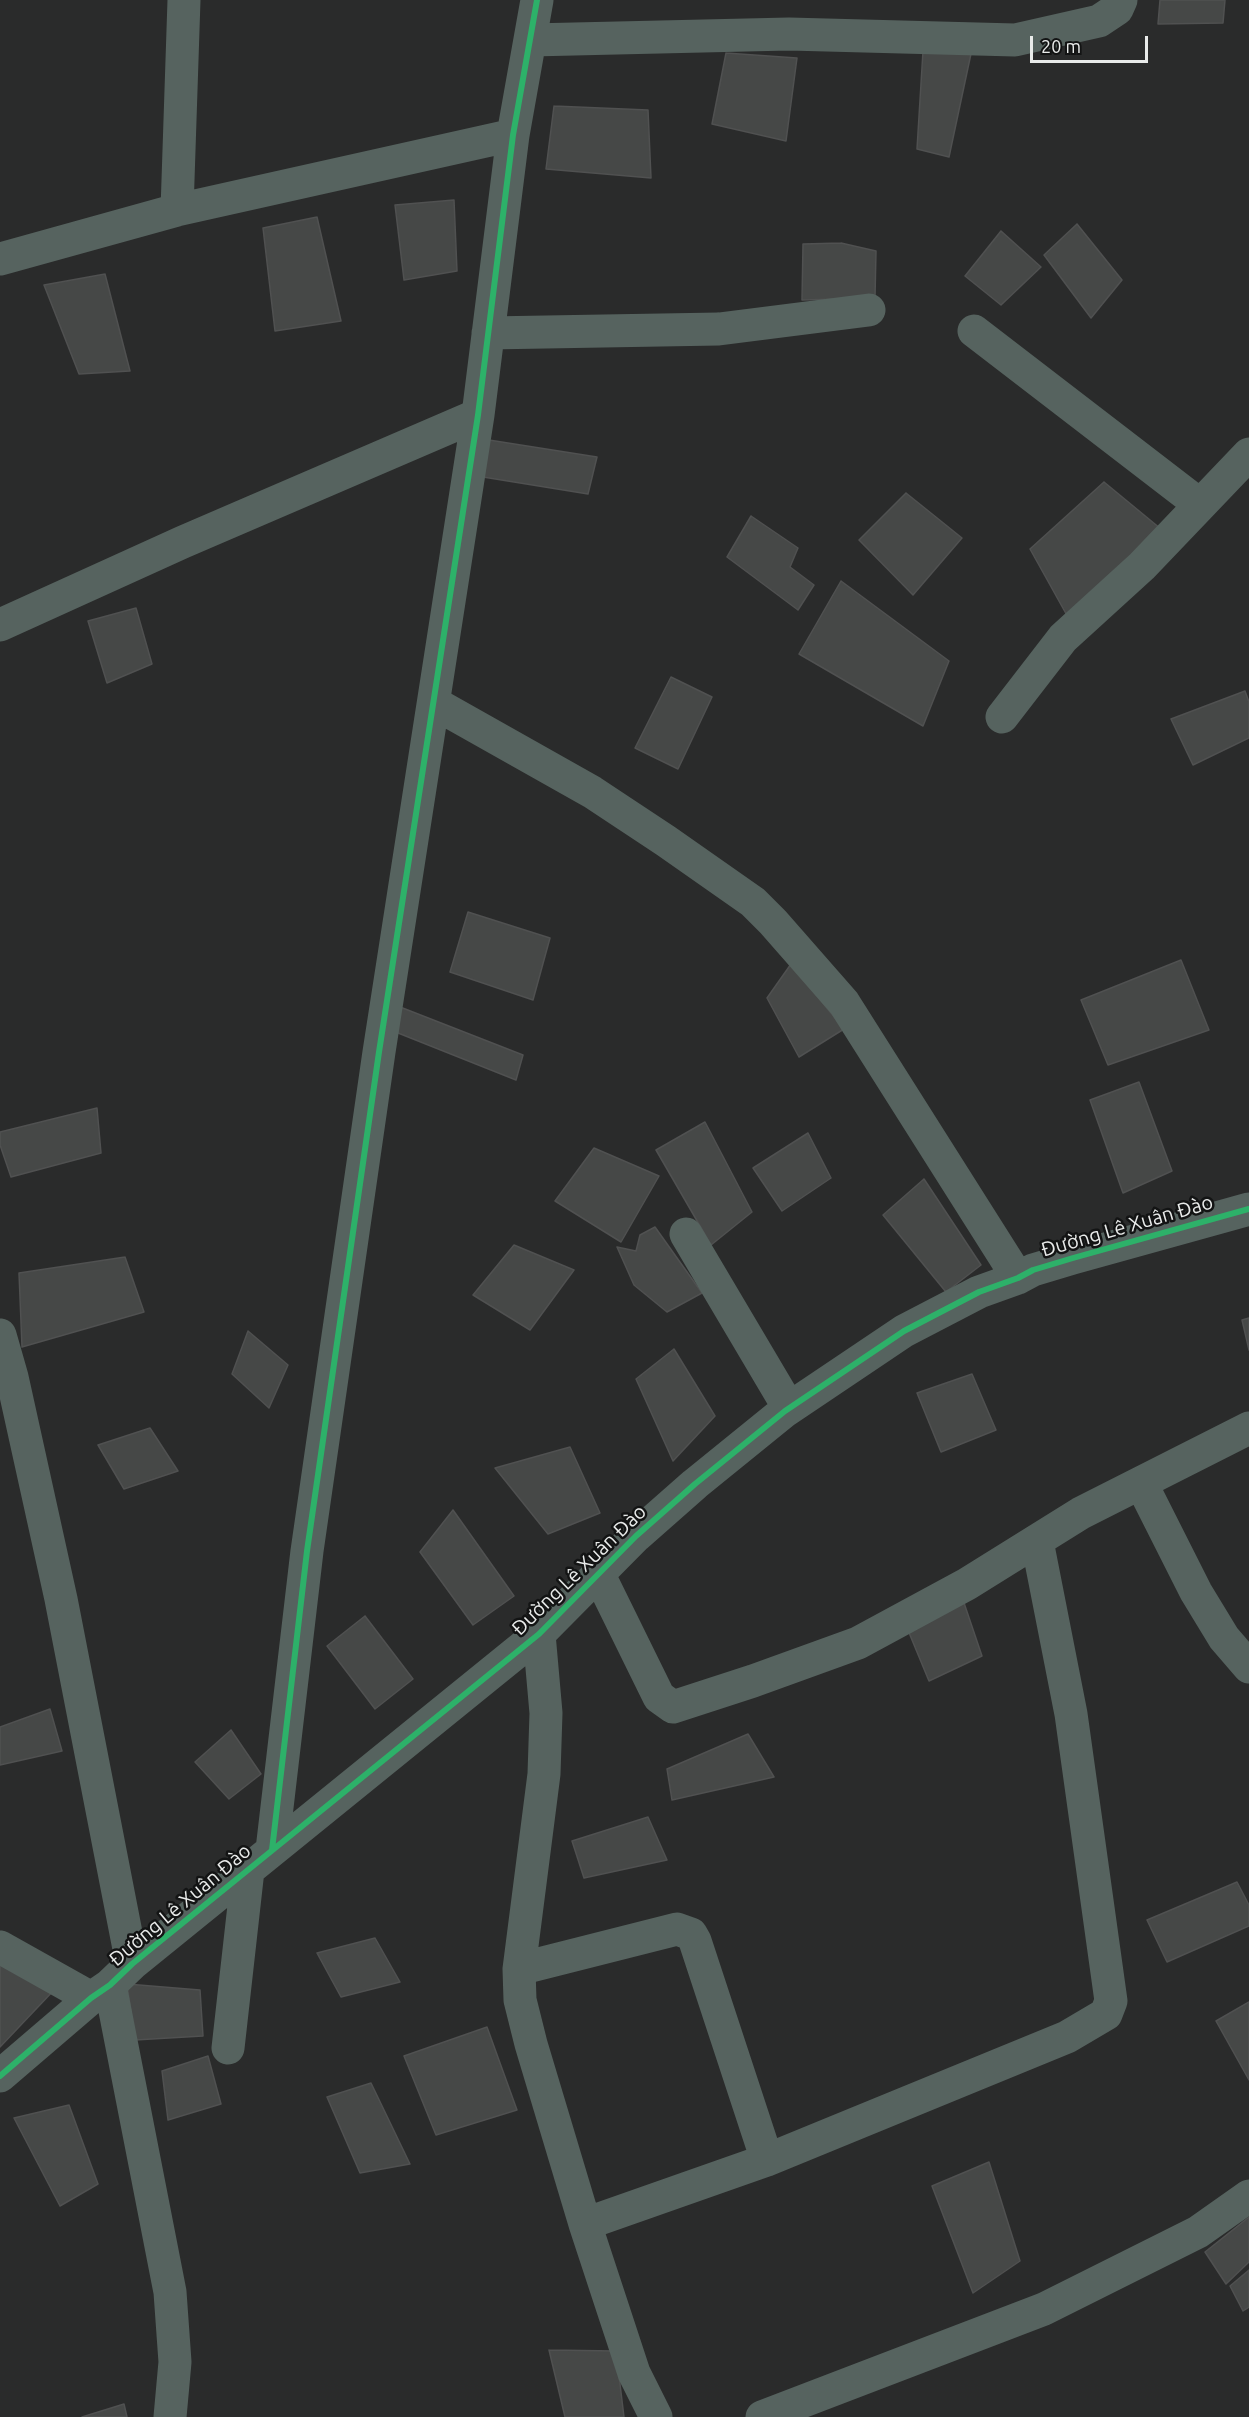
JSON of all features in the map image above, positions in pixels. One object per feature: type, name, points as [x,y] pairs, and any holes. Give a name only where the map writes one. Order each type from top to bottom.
[{"type":"street","points":[[177,210],[184,0]]},
{"type":"street","points":[[228,2048],[260,1860],[309,1539],[378,1063],[478,415],[513,135],[537,0]]},
{"type":"street","points":[[531,40],[789,34],[1015,40],[1099,21],[1117,9],[1122,0]]},
{"type":"street","points":[[0,260],[177,210],[513,135]]},
{"type":"street","points":[[488,333],[719,329],[869,310]]},
{"type":"street","points":[[974,331],[1199,504]]},
{"type":"street","points":[[0,625],[183,542],[478,415]]},
{"type":"street","points":[[1002,717],[1063,638],[1142,566],[1249,454]]},
{"type":"street","points":[[434,702],[592,792],[753,902],[844,1003],[1018,1278]]},
{"type":"street","name":"Đường Lê Xuân Đào","points":[[0,2076],[111,1982],[539,1634],[636,1536],[695,1484],[789,1408],[929,1316],[979,1292],[1033,1270],[1249,1209]]},
{"type":"street","points":[[686,1234],[789,1408]]},
{"type":"street","points":[[0,1335],[12,1377],[61,1599],[111,1982],[170,2292],[175,2362],[170,2417]]},
{"type":"street","points":[[599,1575],[659,1697],[673,1707],[753,1682],[858,1644],[967,1584],[1081,1513],[1249,1428]]},
{"type":"street","points":[[1141,1483],[1196,1592],[1224,1638],[1249,1668]]},
{"type":"street","points":[[585,2224],[767,2160],[1067,2037],[1106,2014],[1111,2001],[1072,1726],[1037,1541]]},
{"type":"street","points":[[539,1634],[546,1713],[544,1774],[519,1969],[520,2000],[585,2224],[634,2373],[656,2417]]},
{"type":"street","points":[[519,1969],[677,1929],[691,1934],[767,2160]]},
{"type":"street","points":[[0,1947],[111,1982]]},
{"type":"street","points":[[762,2417],[1044,2309],[1198,2232],[1249,2196]]},
{"type":"building","points":[[1160,0],[1225,0],[1223,23],[1158,24]]},
{"type":"building","points":[[972,49],[949,157],[917,149],[923,51]]},
{"type":"building","points":[[726,53],[797,58],[786,141],[712,124]]},
{"type":"building","points":[[554,106],[648,110],[651,178],[546,169]]},
{"type":"building","points":[[454,200],[457,271],[404,280],[395,205]]},
{"type":"building","points":[[317,217],[341,321],[275,331],[263,228]]},
{"type":"building","points":[[1077,224],[1122,280],[1091,318],[1044,255]]},
{"type":"building","points":[[1001,231],[1041,267],[1001,305],[965,276]]},
{"type":"building","points":[[841,243],[876,251],[875,298],[802,300],[803,244]]},
{"type":"building","points":[[105,274],[130,371],[79,374],[44,285]]},
{"type":"building","points":[[489,440],[597,457],[588,494],[483,477]]},
{"type":"building","points":[[1104,482],[1161,529],[1074,628],[1030,549]]},
{"type":"building","points":[[906,493],[962,538],[913,595],[859,540]]},
{"type":"building","points":[[751,516],[798,548],[790,567],[814,585],[798,610],[727,557]]},
{"type":"building","points":[[841,581],[949,661],[923,726],[799,654]]},
{"type":"building","points":[[136,608],[152,664],[107,683],[88,621]]},
{"type":"building","points":[[671,677],[712,697],[678,769],[635,748]]},
{"type":"building","points":[[1245,691],[1249,702],[1249,738],[1193,765],[1171,719]]},
{"type":"building","points":[[468,912],[550,938],[533,1000],[450,972]]},
{"type":"building","points":[[1181,960],[1209,1030],[1108,1065],[1081,1000]]},
{"type":"building","points":[[791,964],[844,1029],[799,1057],[767,998]]},
{"type":"building","points":[[395,1005],[523,1055],[516,1080],[388,1029]]},
{"type":"building","points":[[1139,1082],[1172,1171],[1123,1193],[1090,1100]]},
{"type":"building","points":[[97,1108],[101,1153],[11,1177],[0,1145],[0,1132]]},
{"type":"building","points":[[705,1122],[752,1212],[711,1245],[656,1150]]},
{"type":"building","points":[[808,1133],[831,1178],[782,1211],[753,1168]]},
{"type":"building","points":[[594,1148],[659,1176],[621,1242],[555,1201]]},
{"type":"building","points":[[924,1179],[981,1265],[946,1292],[883,1215]]},
{"type":"building","points":[[655,1227],[702,1293],[667,1312],[634,1285],[617,1247],[636,1251],[640,1235]]},
{"type":"building","points":[[514,1245],[574,1270],[530,1330],[473,1295]]},
{"type":"building","points":[[125,1257],[144,1312],[22,1347],[19,1273]]},
{"type":"building","points":[[1249,1318],[1249,1350],[1242,1320]]},
{"type":"building","points":[[248,1331],[288,1365],[269,1408],[232,1374]]},
{"type":"building","points":[[674,1349],[715,1416],[673,1461],[636,1379]]},
{"type":"building","points":[[972,1374],[996,1430],[941,1452],[917,1393]]},
{"type":"building","points":[[150,1428],[178,1471],[124,1489],[98,1445]]},
{"type":"building","points":[[570,1447],[600,1513],[548,1534],[495,1468]]},
{"type":"building","points":[[453,1510],[514,1596],[473,1625],[420,1552]]},
{"type":"building","points":[[961,1594],[982,1656],[929,1681],[905,1623]]},
{"type":"building","points":[[365,1616],[413,1679],[375,1709],[327,1646]]},
{"type":"building","points":[[50,1709],[62,1751],[0,1765],[0,1727]]},
{"type":"building","points":[[231,1730],[261,1774],[229,1799],[195,1762]]},
{"type":"building","points":[[748,1734],[774,1777],[672,1800],[667,1769]]},
{"type":"building","points":[[648,1817],[667,1860],[584,1878],[572,1841]]},
{"type":"building","points":[[1237,1882],[1249,1905],[1249,1926],[1167,1962],[1147,1920]]},
{"type":"building","points":[[375,1938],[400,1982],[341,1997],[317,1953]]},
{"type":"building","points":[[0,1959],[55,1989],[0,2047]]},
{"type":"building","points":[[127,1984],[200,1990],[203,2036],[135,2040]]},
{"type":"building","points":[[1249,2002],[1249,2080],[1216,2021]]},
{"type":"building","points":[[487,2027],[517,2110],[436,2135],[404,2056]]},
{"type":"building","points":[[208,2056],[221,2104],[168,2120],[162,2071]]},
{"type":"building","points":[[371,2083],[410,2164],[360,2173],[327,2097]]},
{"type":"building","points":[[69,2105],[98,2184],[60,2206],[14,2118]]},
{"type":"building","points":[[989,2162],[1020,2261],[973,2293],[932,2186]]},
{"type":"building","points":[[1249,2217],[1249,2262],[1226,2284],[1205,2252]]},
{"type":"building","points":[[1249,2270],[1249,2307],[1243,2311],[1230,2286]]},
{"type":"building","points":[[549,2350],[616,2351],[624,2417],[565,2417]]},
{"type":"building","points":[[124,2404],[127,2417],[82,2417]]},
{"type":"cycle path","points":[[272,1850],[307,1551],[379,1052],[478,415],[513,135],[537,0]]},
{"type":"cycle path","points":[[0,2076],[132,1964],[539,1634],[636,1536],[695,1484],[785,1411],[904,1331],[979,1292],[1033,1270],[1249,1209]]}]
